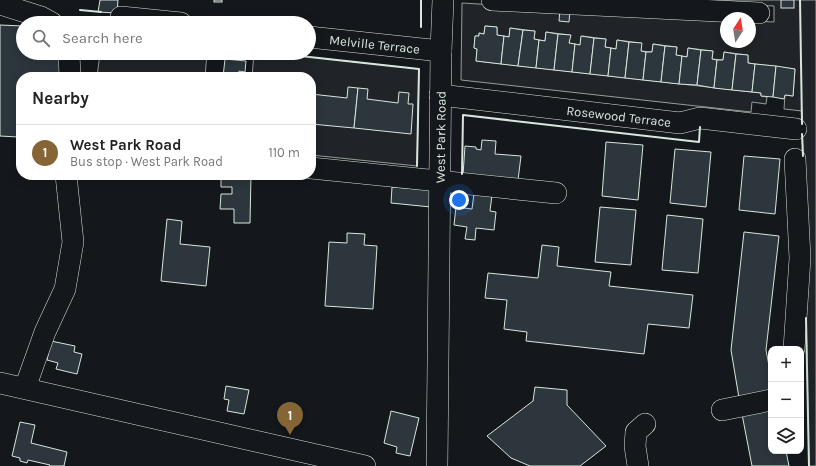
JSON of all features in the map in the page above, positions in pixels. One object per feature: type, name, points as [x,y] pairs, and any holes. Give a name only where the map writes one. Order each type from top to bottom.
[{"type":"street","name":"West Park Road","points":[[436,466],[440,95],[443,0]]},
{"type":"street","points":[[492,0],[759,13]]},
{"type":"street","points":[[0,4],[38,16]]},
{"type":"street","name":"Melville Terrace","points":[[316,38],[441,51]]},
{"type":"street","points":[[69,60],[70,72]]},
{"type":"street","name":"Rosewood Terrace","points":[[440,95],[680,123],[700,118],[796,129]]},
{"type":"street","points":[[794,159],[800,258],[794,346]]},
{"type":"street","points":[[316,169],[556,193]]},
{"type":"street","points":[[25,388],[45,332],[64,289],[73,242],[67,180]]},
{"type":"street","points":[[0,383],[365,466]]},
{"type":"street","points":[[722,410],[768,401]]},
{"type":"street","points":[[638,466],[635,446],[636,432],[645,424]]},
{"type":"shaded area","points":[[620,0],[816,0],[816,466],[809,466],[802,111],[784,109],[785,95],[793,96],[795,69],[748,63],[748,55],[724,52],[723,60],[712,59],[713,51],[688,48],[687,57],[676,55],[677,47],[653,44],[652,52],[641,51],[641,43],[617,40],[616,49],[605,47],[606,39],[582,36],[580,45],[569,43],[570,35],[546,32],[545,41],[534,39],[535,31],[510,28],[509,37],[497,35],[497,27],[485,26],[484,34],[479,33],[479,36],[475,36],[474,48],[477,49],[476,61],[761,93],[761,96],[767,97],[766,104],[752,102],[751,112],[461,80],[462,3],[720,19],[720,48],[756,48],[756,21],[774,22],[774,6]]},
{"type":"shaded area","points":[[316,58],[419,69],[417,166],[316,156],[316,72],[252,72],[253,60],[316,60]]},
{"type":"shaded area","points":[[99,60],[206,60],[205,72],[98,72]]},
{"type":"building","points":[[100,0],[118,0],[117,13],[98,12]]},
{"type":"building","points":[[214,0],[222,0],[222,2],[214,2]]},
{"type":"building","points":[[781,0],[794,0],[794,8],[781,8]]},
{"type":"building","points":[[560,9],[570,10],[569,22],[559,21]]},
{"type":"building","points":[[0,25],[16,26],[16,60],[62,60],[61,72],[16,72],[16,137],[0,136]]},
{"type":"building","points":[[485,26],[497,27],[497,35],[504,36],[501,64],[476,61],[477,49],[474,48],[475,36],[479,36],[479,33],[484,34]]},
{"type":"building","points":[[510,28],[523,30],[518,66],[501,64],[504,36],[509,37]]},
{"type":"building","points":[[523,30],[535,31],[534,39],[539,40],[536,68],[518,66]]},
{"type":"building","points":[[546,32],[558,34],[554,70],[536,68],[539,40],[545,41]]},
{"type":"building","points":[[558,34],[571,35],[569,43],[575,44],[572,72],[554,70]]},
{"type":"building","points":[[581,36],[594,38],[590,74],[572,72],[575,44],[580,45]]},
{"type":"building","points":[[594,38],[606,39],[605,47],[611,48],[608,76],[590,74]]},
{"type":"building","points":[[617,40],[629,42],[625,78],[608,76],[611,48],[616,49]]},
{"type":"building","points":[[629,42],[642,43],[641,51],[646,52],[643,80],[625,78]]},
{"type":"building","points":[[653,44],[665,46],[661,82],[643,80],[646,52],[652,52]]},
{"type":"building","points":[[665,46],[677,47],[676,55],[682,56],[679,84],[661,82]]},
{"type":"building","points":[[688,48],[701,50],[697,85],[679,84],[682,56],[687,57]]},
{"type":"building","points":[[701,50],[713,51],[712,59],[717,60],[714,88],[697,85]]},
{"type":"building","points":[[724,52],[736,54],[732,90],[714,88],[717,60],[723,60]]},
{"type":"building","points":[[736,54],[748,55],[748,63],[755,64],[752,92],[732,90]]},
{"type":"building","points":[[225,60],[246,61],[245,72],[224,72]]},
{"type":"building","points":[[755,64],[776,66],[773,97],[761,96],[761,93],[752,92]]},
{"type":"building","points":[[776,66],[795,69],[793,96],[785,95],[784,99],[773,97]]},
{"type":"building","points":[[348,87],[358,88],[354,128],[316,124],[316,95],[347,98]]},
{"type":"building","points":[[358,88],[368,89],[367,99],[398,103],[399,92],[409,93],[408,104],[413,104],[411,134],[354,128]]},
{"type":"building","points":[[482,140],[496,141],[495,154],[521,156],[518,180],[463,175],[465,146],[476,147],[476,149],[481,150]]},
{"type":"building","points":[[606,142],[643,145],[638,200],[602,196]]},
{"type":"building","points":[[675,149],[711,152],[706,207],[670,203]]},
{"type":"building","points":[[744,156],[780,159],[775,214],[739,210]]},
{"type":"building","points":[[221,180],[251,180],[250,223],[234,223],[234,209],[220,209],[221,194],[232,194],[232,187],[221,187]]},
{"type":"building","points":[[392,187],[432,190],[431,207],[391,203]]},
{"type":"building","points":[[474,193],[492,195],[490,211],[496,212],[494,230],[476,228],[475,240],[465,239],[467,227],[454,225],[456,207],[472,209]]},
{"type":"building","points":[[600,207],[636,210],[631,265],[595,262]]},
{"type":"building","points":[[667,215],[703,219],[698,273],[662,270]]},
{"type":"building","points":[[167,219],[182,221],[180,244],[210,247],[206,286],[161,281]]},
{"type":"building","points":[[744,232],[779,236],[766,350],[768,360],[768,393],[739,398],[731,350]]},
{"type":"building","points":[[347,233],[365,234],[364,245],[377,246],[373,309],[325,306],[329,242],[347,243]]},
{"type":"building","points":[[542,245],[559,247],[557,266],[611,272],[609,286],[693,295],[689,328],[648,324],[644,354],[526,341],[527,332],[504,329],[507,300],[485,298],[488,273],[538,278]]},
{"type":"building","points":[[51,341],[75,346],[74,352],[82,354],[77,374],[56,369],[58,363],[47,360]]},
{"type":"building","points":[[226,386],[249,390],[244,414],[227,411],[229,400],[224,399]]},
{"type":"building","points":[[535,387],[567,390],[567,405],[606,446],[580,466],[530,466],[511,458],[487,436],[533,401]]},
{"type":"building","points":[[768,404],[768,454],[787,454],[789,466],[752,466],[741,409]]},
{"type":"building","points":[[391,411],[419,418],[410,456],[396,453],[397,447],[384,443]]},
{"type":"building","points":[[20,422],[35,425],[31,443],[67,452],[64,466],[49,466],[50,465],[28,460],[27,463],[20,461],[20,458],[12,456]]},
{"type":"wall","points":[[421,0],[421,27]]},
{"type":"wall","points":[[800,0],[802,124]]},
{"type":"wall","points":[[80,10],[101,12]]},
{"type":"wall","points":[[316,58],[419,69],[417,166]]},
{"type":"wall","points":[[462,174],[463,115],[699,142],[700,127]]},
{"type":"wall","points":[[802,134],[803,156]]},
{"type":"wall","points":[[806,318],[809,466]]},
{"type":"place","name":"West Park Road","points":[[290,435]]}]
